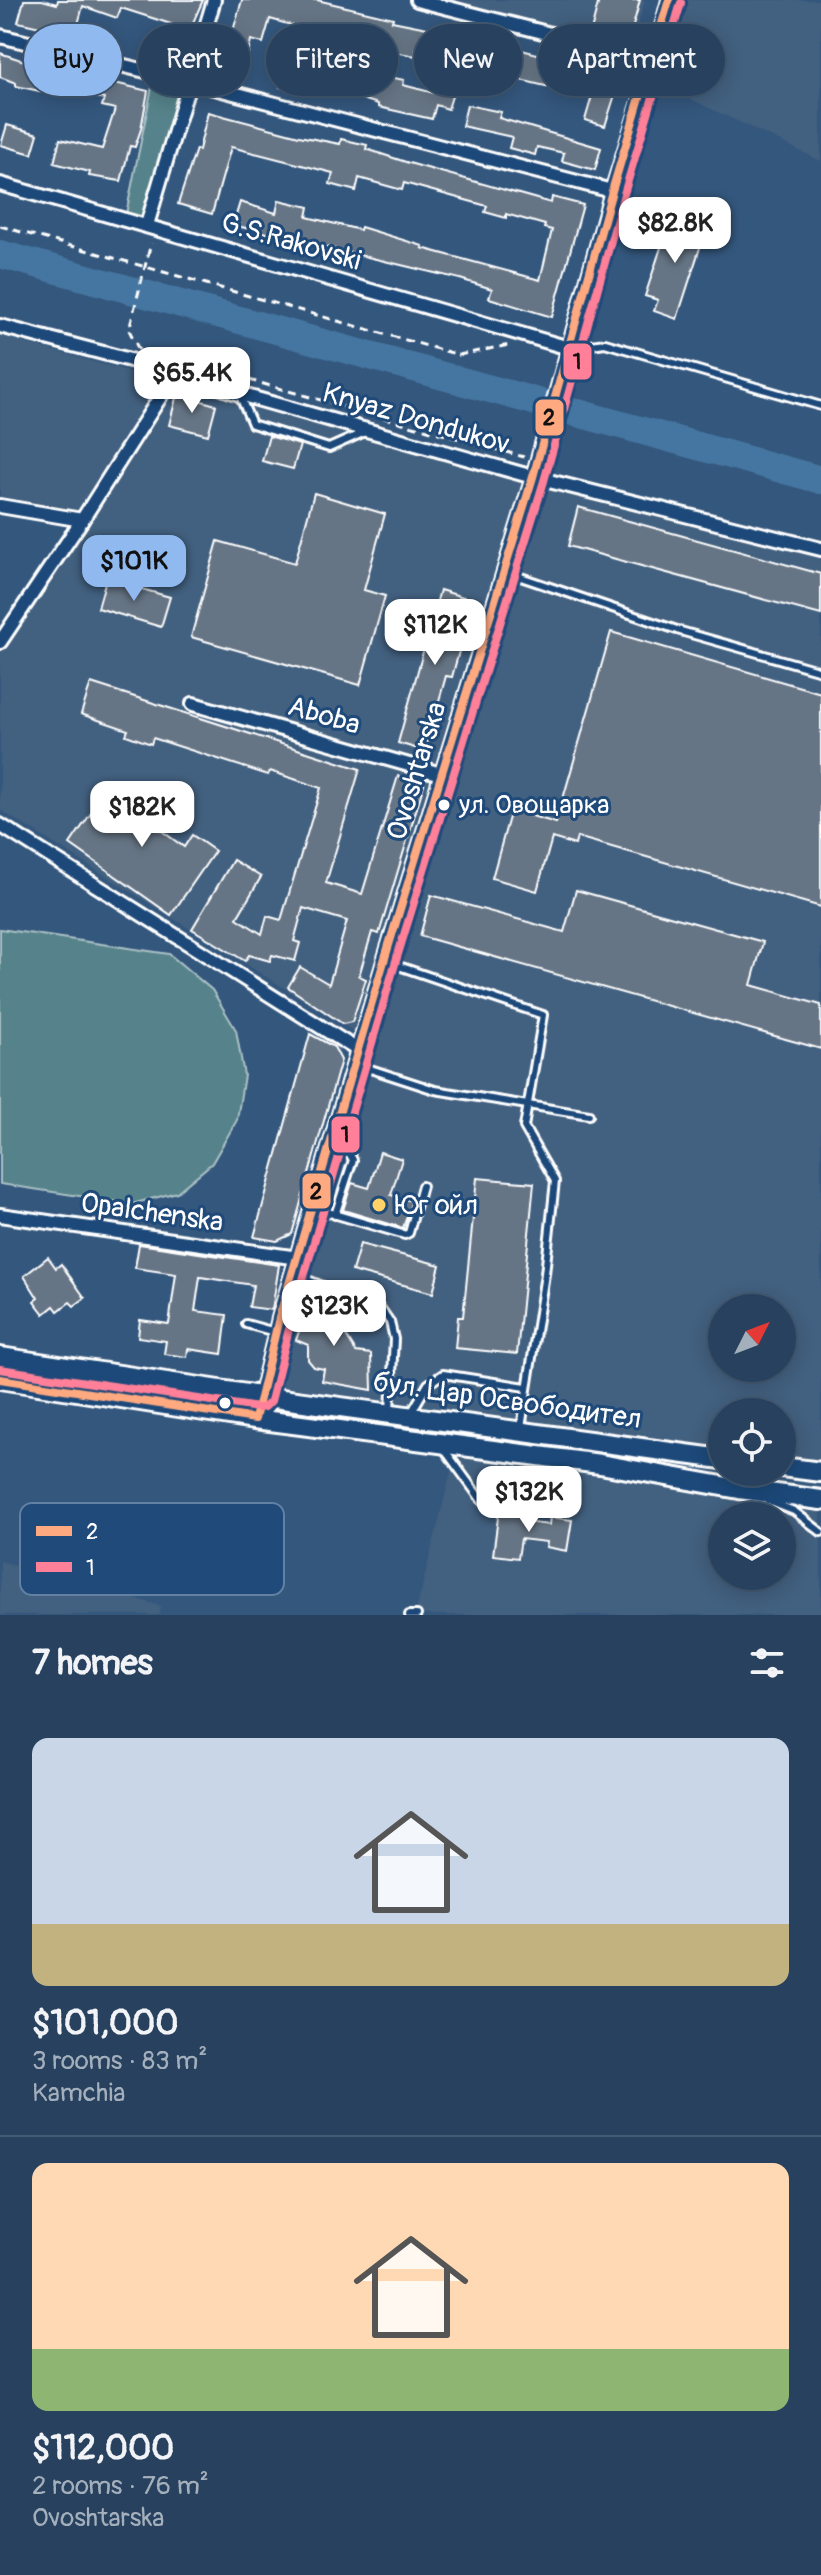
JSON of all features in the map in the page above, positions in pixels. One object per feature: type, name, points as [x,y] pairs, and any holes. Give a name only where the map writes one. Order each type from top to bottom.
[{"type":"main road","name":"бул. Цар Освободител","points":[[0,1357],[708,1457]]},
{"type":"main road","name":"бул. Цар Освободител","points":[[0,1379],[255,1419],[576,1461],[821,1500]]},
{"type":"main road","points":[[796,1469],[821,1472]]},
{"type":"street","points":[[207,24],[214,0]]},
{"type":"street","points":[[417,0],[538,31]]},
{"type":"street","name":"Ovoshtarska","points":[[663,24],[669,0]]},
{"type":"street","points":[[0,36],[138,69]]},
{"type":"street","points":[[151,226],[187,96]]},
{"type":"street","points":[[245,96],[612,191]]},
{"type":"street","name":"Ovoshtarska","points":[[255,1419],[275,1332],[384,961],[533,477],[612,191],[642,96]]},
{"type":"street","name":"G.S.Rakovski","points":[[0,184],[569,348]]},
{"type":"street","name":"Knyaz Dondukov","points":[[0,326],[176,372],[239,394],[533,477],[821,549]]},
{"type":"street","points":[[0,642],[176,372]]},
{"type":"street","points":[[0,506],[82,520]]},
{"type":"street","name":"Aboba","points":[[193,704],[441,774]]},
{"type":"street","points":[[0,825],[357,1058]]},
{"type":"street","name":"Opalchenska","points":[[0,1215],[298,1258]]},
{"type":"lane","points":[[569,348],[605,343],[821,406]]},
{"type":"lane","points":[[239,394],[252,424],[329,448],[368,430]]},
{"type":"lane","points":[[503,571],[677,630],[821,671]]},
{"type":"lane","points":[[384,961],[543,1015],[524,1127],[555,1181],[545,1274],[521,1431]]},
{"type":"lane","points":[[357,1058],[435,1090],[589,1115]]},
{"type":"lane","points":[[334,1136],[353,1160],[335,1215]]},
{"type":"lane","points":[[313,1208],[405,1235],[409,1233],[422,1186]]},
{"type":"lane","points":[[293,1274],[381,1309],[390,1322],[394,1339],[389,1414]]},
{"type":"lane","points":[[246,1324],[275,1332]]},
{"type":"lane","points":[[409,1416],[428,1384],[443,1374],[526,1387]]},
{"type":"lane","points":[[440,1443],[482,1501],[528,1510],[576,1461]]},
{"type":"lane","points":[[739,1489],[794,1511],[821,1532]]},
{"type":"lane","points":[[409,1615],[417,1615]]},
{"type":"path","points":[[0,226],[459,355],[512,345]]},
{"type":"path","points":[[125,346],[139,350],[129,330],[143,276],[151,226]]},
{"type":"path","points":[[231,375],[538,460]]},
{"type":"shaded area","points":[[442,0],[645,0],[638,24],[538,25]]},
{"type":"shaded area","points":[[686,0],[821,0],[821,161],[684,96],[725,96],[725,24],[680,24]]},
{"type":"shaded area","points":[[0,336],[821,554],[821,1461],[796,1458],[796,1398],[708,1398],[708,1446],[273,1392],[284,1333],[372,1043],[0,810],[0,642],[86,513],[0,496]]},
{"type":"shaded area","points":[[455,1456],[773,1502],[708,1502],[708,1590],[796,1590],[796,1505],[821,1509],[821,1615],[415,1615]]},
{"type":"shaded area","points":[[0,1561],[20,1567],[20,1595],[122,1595],[161,1606],[160,1615],[0,1615]]},
{"type":"green space","points":[[150,96],[177,96],[144,219],[126,214]]},
{"type":"green space","points":[[0,929],[169,954],[212,990],[236,1030],[244,1075],[237,1120],[212,1163],[177,1192],[132,1204],[0,1184]]},
{"type":"building","points":[[24,0],[57,4],[58,0],[203,0],[192,24],[171,24],[121,8],[117,18],[83,6],[78,24],[18,22]]},
{"type":"building","points":[[242,0],[317,0],[414,25],[414,56],[398,53],[398,24],[288,24],[270,19],[266,24],[263,43],[251,40],[250,45],[250,24],[235,24]]},
{"type":"building","points":[[599,0],[640,0],[634,24],[593,24]]},
{"type":"building","points":[[522,50],[538,54],[538,84],[522,80]]},
{"type":"building","points":[[0,53],[24,61],[24,88],[0,77]]},
{"type":"building","points":[[398,79],[404,80],[403,85],[414,88],[414,96],[452,96],[448,109],[436,105],[432,119],[378,107],[378,104],[353,96],[398,96]]},
{"type":"building","points":[[122,85],[138,89],[138,96],[147,96],[141,129],[135,147],[130,146],[121,181],[89,176],[90,172],[54,163],[60,139],[102,149],[115,109],[102,106],[104,99],[92,96],[122,96]]},
{"type":"building","points":[[592,96],[615,96],[605,126],[585,120]]},
{"type":"building","points":[[467,105],[501,112],[499,118],[601,148],[595,170],[562,161],[564,153],[537,147],[535,155],[509,148],[512,137],[462,126]]},
{"type":"building","points":[[208,112],[299,136],[340,144],[341,139],[367,145],[366,149],[409,163],[551,203],[552,197],[583,205],[552,317],[489,298],[492,289],[460,279],[233,225],[240,202],[276,213],[279,200],[309,207],[307,217],[360,230],[361,227],[422,248],[540,280],[552,230],[544,228],[545,225],[506,214],[506,218],[485,212],[487,206],[404,183],[402,190],[359,178],[356,191],[330,184],[333,173],[231,147],[212,214],[178,204],[196,149],[199,150]]},
{"type":"building","points":[[7,125],[38,134],[32,154],[1,145]]},
{"type":"building","points":[[672,214],[699,223],[697,226],[706,229],[677,319],[654,311],[658,300],[645,296]]},
{"type":"building","points":[[177,394],[216,405],[208,435],[169,425]]},
{"type":"building","points":[[269,436],[300,445],[293,469],[262,461]]},
{"type":"building","points":[[314,493],[385,514],[364,590],[385,596],[360,685],[191,637],[218,541],[295,563]]},
{"type":"building","points":[[578,507],[821,574],[821,615],[568,546]]},
{"type":"building","points":[[106,579],[170,597],[161,627],[98,608]]},
{"type":"building","points":[[440,590],[473,600],[452,677],[446,676],[425,751],[398,743]]},
{"type":"building","points":[[611,632],[821,693],[821,907],[577,837],[575,845],[552,838],[537,891],[492,878],[511,810],[556,823]]},
{"type":"building","points":[[91,683],[360,769],[326,883],[362,894],[398,776],[424,784],[379,934],[372,932],[359,976],[366,979],[352,1022],[343,1024],[288,987],[300,967],[329,984],[347,921],[303,908],[294,941],[300,943],[295,961],[272,955],[270,961],[249,955],[245,961],[192,929],[233,860],[261,877],[237,918],[262,934],[267,916],[281,920],[321,788],[270,771],[268,775],[153,738],[151,744],[126,735],[128,730],[81,714]]},
{"type":"building","points":[[133,785],[167,809],[155,826],[184,847],[192,835],[215,851],[171,915],[70,844],[98,803],[103,806],[114,790],[125,797]]},
{"type":"building","points":[[576,890],[763,942],[751,985],[821,1005],[821,1049],[420,936],[431,895],[564,932]]},
{"type":"building","points":[[310,1034],[334,1047],[341,1060],[292,1234],[277,1241],[254,1237]]},
{"type":"building","points":[[380,1152],[402,1159],[391,1195],[412,1201],[403,1228],[343,1210],[352,1183],[369,1188]]},
{"type":"building","points":[[477,1178],[534,1183],[517,1354],[455,1348],[458,1317],[463,1317]]},
{"type":"building","points":[[139,1244],[279,1265],[272,1310],[249,1307],[253,1285],[200,1277],[195,1311],[227,1315],[222,1354],[188,1349],[187,1357],[164,1354],[166,1341],[138,1337],[140,1320],[169,1324],[176,1274],[135,1268]]},
{"type":"building","points":[[360,1244],[440,1265],[433,1293],[352,1271]]},
{"type":"building","points":[[48,1257],[56,1268],[61,1264],[85,1298],[74,1306],[70,1302],[58,1311],[54,1306],[44,1314],[34,1301],[38,1298],[24,1276]]},
{"type":"building","points":[[311,1298],[344,1310],[339,1324],[356,1352],[371,1354],[372,1390],[322,1381],[324,1369],[314,1367],[308,1360],[308,1345],[296,1340]]},
{"type":"building","points":[[499,1510],[525,1516],[524,1522],[549,1525],[550,1517],[572,1520],[567,1551],[546,1547],[547,1542],[521,1539],[518,1558],[493,1555]]},
{"type":"waterway","points":[[0,254],[821,480]]},
{"type":"transit line","name":"2","points":[[0,1379],[255,1419],[279,1318],[384,961],[533,477],[612,191],[669,0]]},
{"type":"transit line","name":"1","points":[[0,1369],[258,1408],[265,1407],[271,1401],[291,1321],[395,964],[544,481],[681,3]]},
{"type":"place","name":"ул. Овощарка","points":[[444,805]]},
{"type":"place","name":"Юг ойл","points":[[379,1205]]}]
